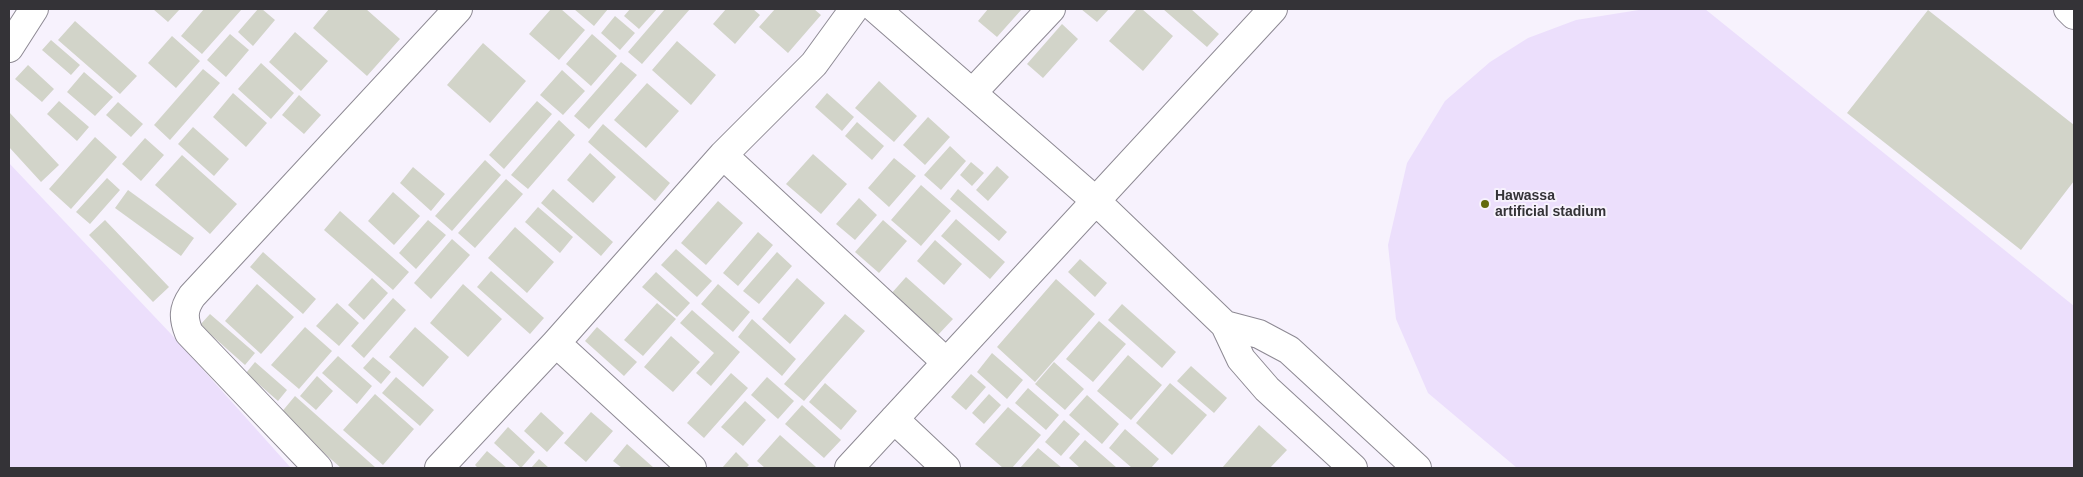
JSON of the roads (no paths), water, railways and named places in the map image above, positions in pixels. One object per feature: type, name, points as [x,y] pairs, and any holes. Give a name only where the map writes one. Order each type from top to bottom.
[{"type":"street","points":[[9,48],[34,9]]},
{"type":"street","points":[[318,468],[189,333],[184,322],[186,305],[192,296],[458,9]]},
{"type":"street","points":[[439,468],[556,343],[723,155],[814,64],[854,9]]},
{"type":"street","points":[[876,9],[974,92],[1097,202],[1224,325],[1241,359],[1266,389],[1353,468]]},
{"type":"street","points":[[974,92],[1051,9]]},
{"type":"street","points":[[849,468],[1097,202],[1273,9]]},
{"type":"street","points":[[2068,9],[2074,15]]},
{"type":"street","points":[[723,155],[946,362]]},
{"type":"street","points":[[1224,325],[1259,334],[1290,350],[1417,468]]},
{"type":"street","points":[[556,343],[692,468]]},
{"type":"street","points":[[894,419],[946,468]]},
{"type":"place","name":"Hawassa artificial stadium","points":[[1485,204]]}]
